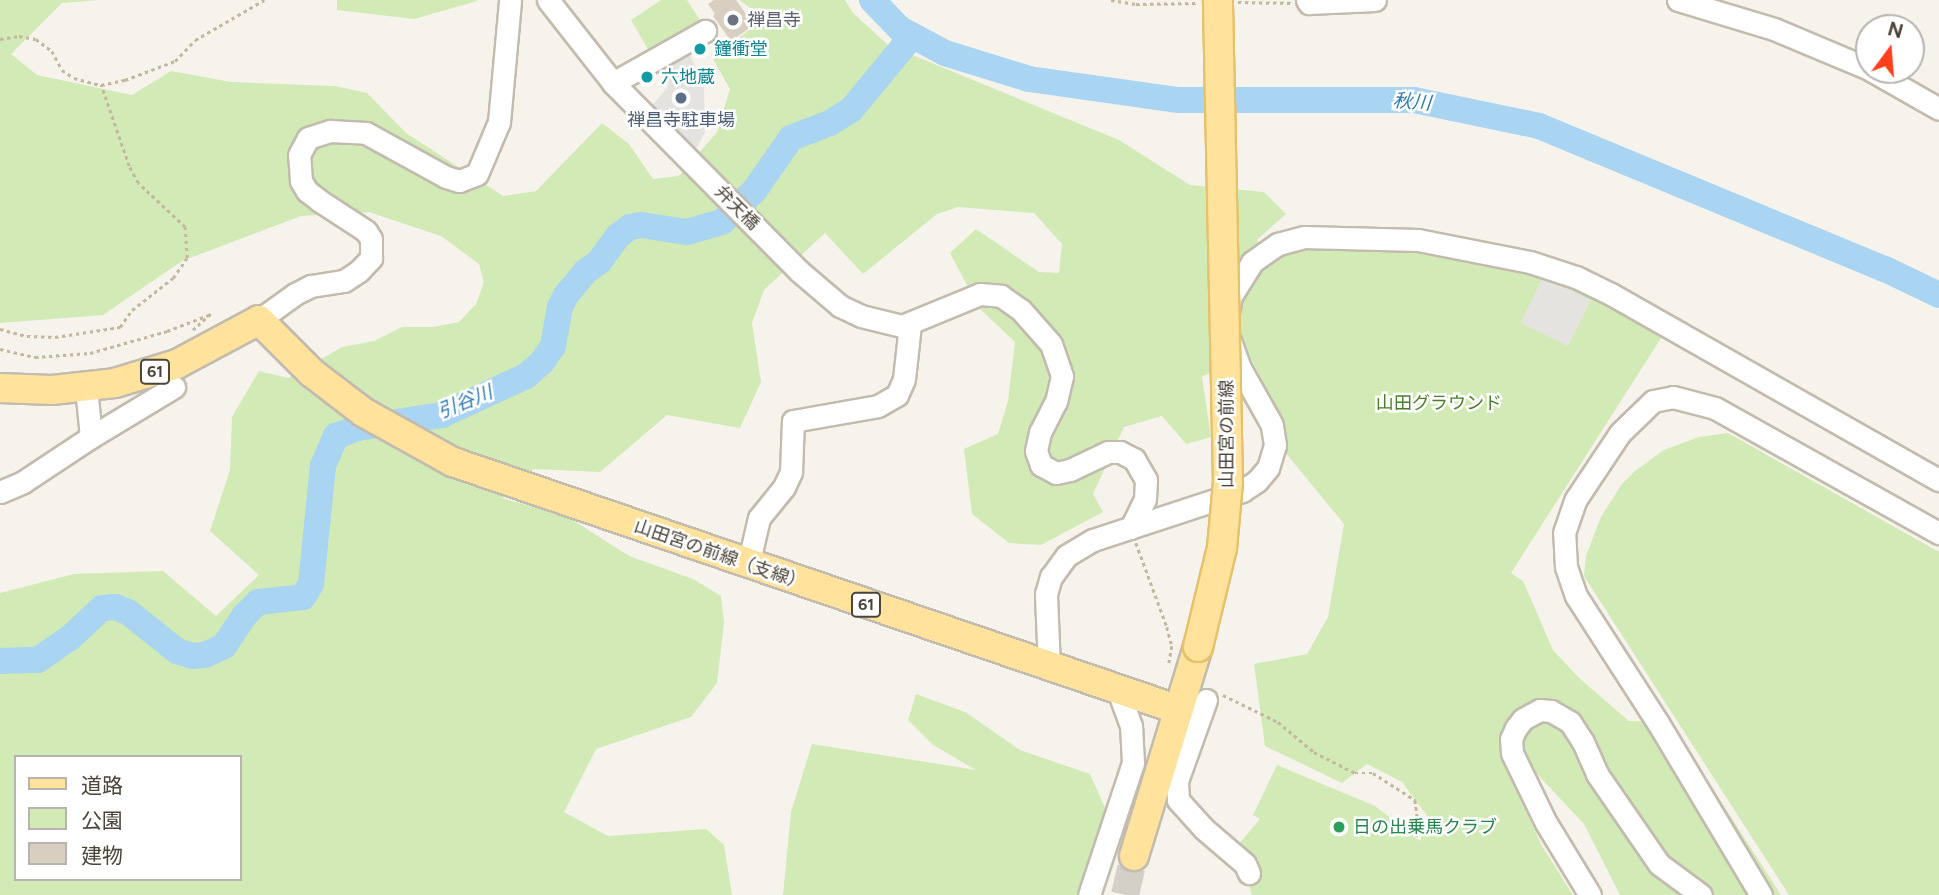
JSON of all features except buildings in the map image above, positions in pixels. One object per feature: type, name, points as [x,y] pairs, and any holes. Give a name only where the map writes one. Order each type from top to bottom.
[{"type":"main road","name":"山田宮の前線","points":[[1134,856],[1197,699],[1198,647],[1222,548],[1228,482],[1218,0]]},
{"type":"main road","name":"山田宮の前線（支線）","points":[[260,320],[288,350],[344,398],[411,441],[453,462],[1118,690],[1197,699]]},
{"type":"main road","name":"61","points":[[0,387],[86,388],[177,365],[260,320]]},
{"type":"street","name":"弁天橋","points":[[548,0],[613,83],[785,256],[840,306],[881,322],[910,325]]},
{"type":"street","points":[[1308,2],[1375,0]]},
{"type":"street","points":[[1678,0],[1774,29],[1855,63]]},
{"type":"street","points":[[260,320],[295,294],[311,286],[344,281],[359,271],[371,258],[371,239],[366,231],[307,191],[301,181],[299,155],[309,138],[330,131],[366,133],[446,177],[459,181],[477,174],[499,122],[516,3]]},
{"type":"street","points":[[613,83],[705,31]]},
{"type":"street","points":[[1896,84],[1939,109]]},
{"type":"street","points":[[1049,667],[1045,601],[1054,571],[1066,555],[1078,547],[1130,528],[1242,491],[1257,481],[1268,468],[1273,455],[1275,434],[1232,350],[1227,316],[1231,296],[1246,270],[1260,256],[1283,242],[1314,236],[1426,241],[1530,262],[1576,277],[1939,480]]},
{"type":"street","points":[[748,565],[759,518],[784,486],[791,472],[793,421],[878,406],[897,396],[904,379],[910,325],[964,299],[990,293],[1001,296],[1038,326],[1051,344],[1062,376],[1056,401],[1040,432],[1036,451],[1041,465],[1056,473],[1070,470],[1108,452],[1120,452],[1134,458],[1146,480],[1145,499],[1130,528]]},
{"type":"street","points":[[0,492],[23,482],[91,436],[174,387]]},
{"type":"street","points":[[86,388],[91,436]]},
{"type":"street","points":[[1761,895],[1658,723],[1576,596],[1566,567],[1564,533],[1576,499],[1620,433],[1653,401],[1673,397],[1714,408],[1939,533]]},
{"type":"street","points":[[1089,895],[1133,762],[1131,726],[1118,690]]},
{"type":"street","points":[[1197,699],[1177,780],[1178,800],[1203,828],[1245,864],[1249,873]]},
{"type":"street","points":[[1590,895],[1546,823],[1512,752],[1511,739],[1516,727],[1522,719],[1539,710],[1551,711],[1570,722],[1583,742],[1597,774],[1659,864],[1701,895]]},
{"type":"path","points":[[0,38],[19,36],[36,39],[52,51],[62,70],[74,78],[101,85],[125,80],[175,61],[195,40],[264,0]]},
{"type":"path","points":[[0,329],[27,336],[55,337],[120,327],[132,310],[173,278],[187,258],[185,227],[138,183],[129,166],[101,85]]},
{"type":"path","points":[[0,349],[42,357],[90,353],[167,331],[211,314],[190,332]]},
{"type":"path","points":[[1130,528],[1167,627],[1172,646],[1170,663]]},
{"type":"path","points":[[1197,699],[1278,722],[1314,752],[1355,773],[1373,773],[1415,800],[1419,827],[1416,838]]},
{"type":"green space","name":"山田グラウンド","points":[[0,0],[100,0],[62,3],[11,54],[37,75],[132,95],[171,71],[231,82],[335,86],[367,93],[406,133],[503,196],[536,191],[602,123],[629,144],[653,179],[679,176],[717,132],[730,89],[713,59],[764,18],[739,0],[845,0],[853,13],[888,45],[1119,140],[1190,185],[1264,192],[1286,214],[1257,240],[1271,262],[1283,253],[1302,248],[1385,246],[1447,254],[1539,272],[1663,335],[1511,573],[1523,581],[1553,650],[1579,678],[1629,721],[1670,722],[1781,895],[1620,895],[1584,824],[1523,759],[1510,759],[1517,791],[1542,846],[1573,895],[1252,895],[1238,845],[1260,819],[1253,815],[1277,765],[1375,806],[1420,841],[1428,817],[1402,782],[1367,764],[1342,783],[1265,746],[1254,664],[1307,654],[1328,617],[1344,524],[1285,452],[1284,423],[1247,351],[1202,377],[1211,437],[1186,444],[1162,416],[1124,427],[1093,494],[1103,512],[1041,545],[1009,543],[972,514],[964,449],[998,434],[1008,401],[1015,342],[979,308],[950,253],[976,229],[1039,272],[1059,273],[1062,244],[1034,213],[958,207],[937,214],[863,274],[825,233],[764,290],[752,323],[761,382],[740,428],[667,415],[600,472],[534,469],[502,498],[568,517],[629,556],[693,579],[721,596],[724,623],[717,683],[691,717],[596,749],[564,812],[608,836],[706,829],[724,845],[732,895],[0,895],[0,593],[74,574],[163,571],[216,616],[259,575],[210,531],[230,470],[232,417],[259,371],[288,378],[342,347],[374,341],[402,327],[433,327],[459,322],[476,304],[484,282],[479,264],[441,236],[369,212],[301,216],[182,261],[103,315],[0,323]]},
{"type":"green space","points":[[337,0],[477,1],[414,19],[337,10]]},
{"type":"green space","points":[[661,0],[687,0],[705,28],[653,58],[631,20]]},
{"type":"green space","points":[[1728,433],[1939,552],[1939,895],[1789,895],[1584,576],[1586,556],[1601,517],[1621,485],[1635,471],[1664,450],[1699,437]]},
{"type":"green space","points":[[916,694],[965,712],[1020,750],[1090,774],[1109,817],[1093,895],[783,895],[791,812],[812,744],[976,770],[933,745],[908,720]]},
{"type":"shaded area","name":"禅昌寺駐車場","points":[[686,46],[704,85],[705,132],[693,155],[650,108],[667,88],[672,67],[670,56]]},
{"type":"shaded area","points":[[1543,277],[1591,300],[1568,346],[1521,323]]},
{"type":"waterway","name":"秋川","points":[[872,0],[900,29],[945,53],[1029,79],[1179,100],[1414,100],[1539,126],[1885,269],[1939,295]]},
{"type":"waterway","name":"引谷川","points":[[0,661],[38,660],[70,638],[102,608],[115,607],[128,612],[177,651],[192,656],[205,655],[224,646],[245,615],[258,602],[303,597],[311,584],[323,466],[336,436],[358,428],[442,415],[526,376],[542,362],[553,346],[560,307],[566,295],[585,272],[599,262],[618,236],[630,227],[641,225],[687,232],[722,222],[754,191],[791,138],[830,123],[851,110],[912,36]]},
{"type":"tunnel","points":[[1125,895],[1134,856]]},
{"type":"place","name":"禅昌寺","points":[[733,20]]},
{"type":"place","name":"鐘衝堂","points":[[700,49]]},
{"type":"place","name":"六地蔵","points":[[647,77]]},
{"type":"place","name":"禅昌寺駐車場","points":[[681,98]]},
{"type":"place","name":"日の出乗馬クラブ","points":[[1339,827]]}]
